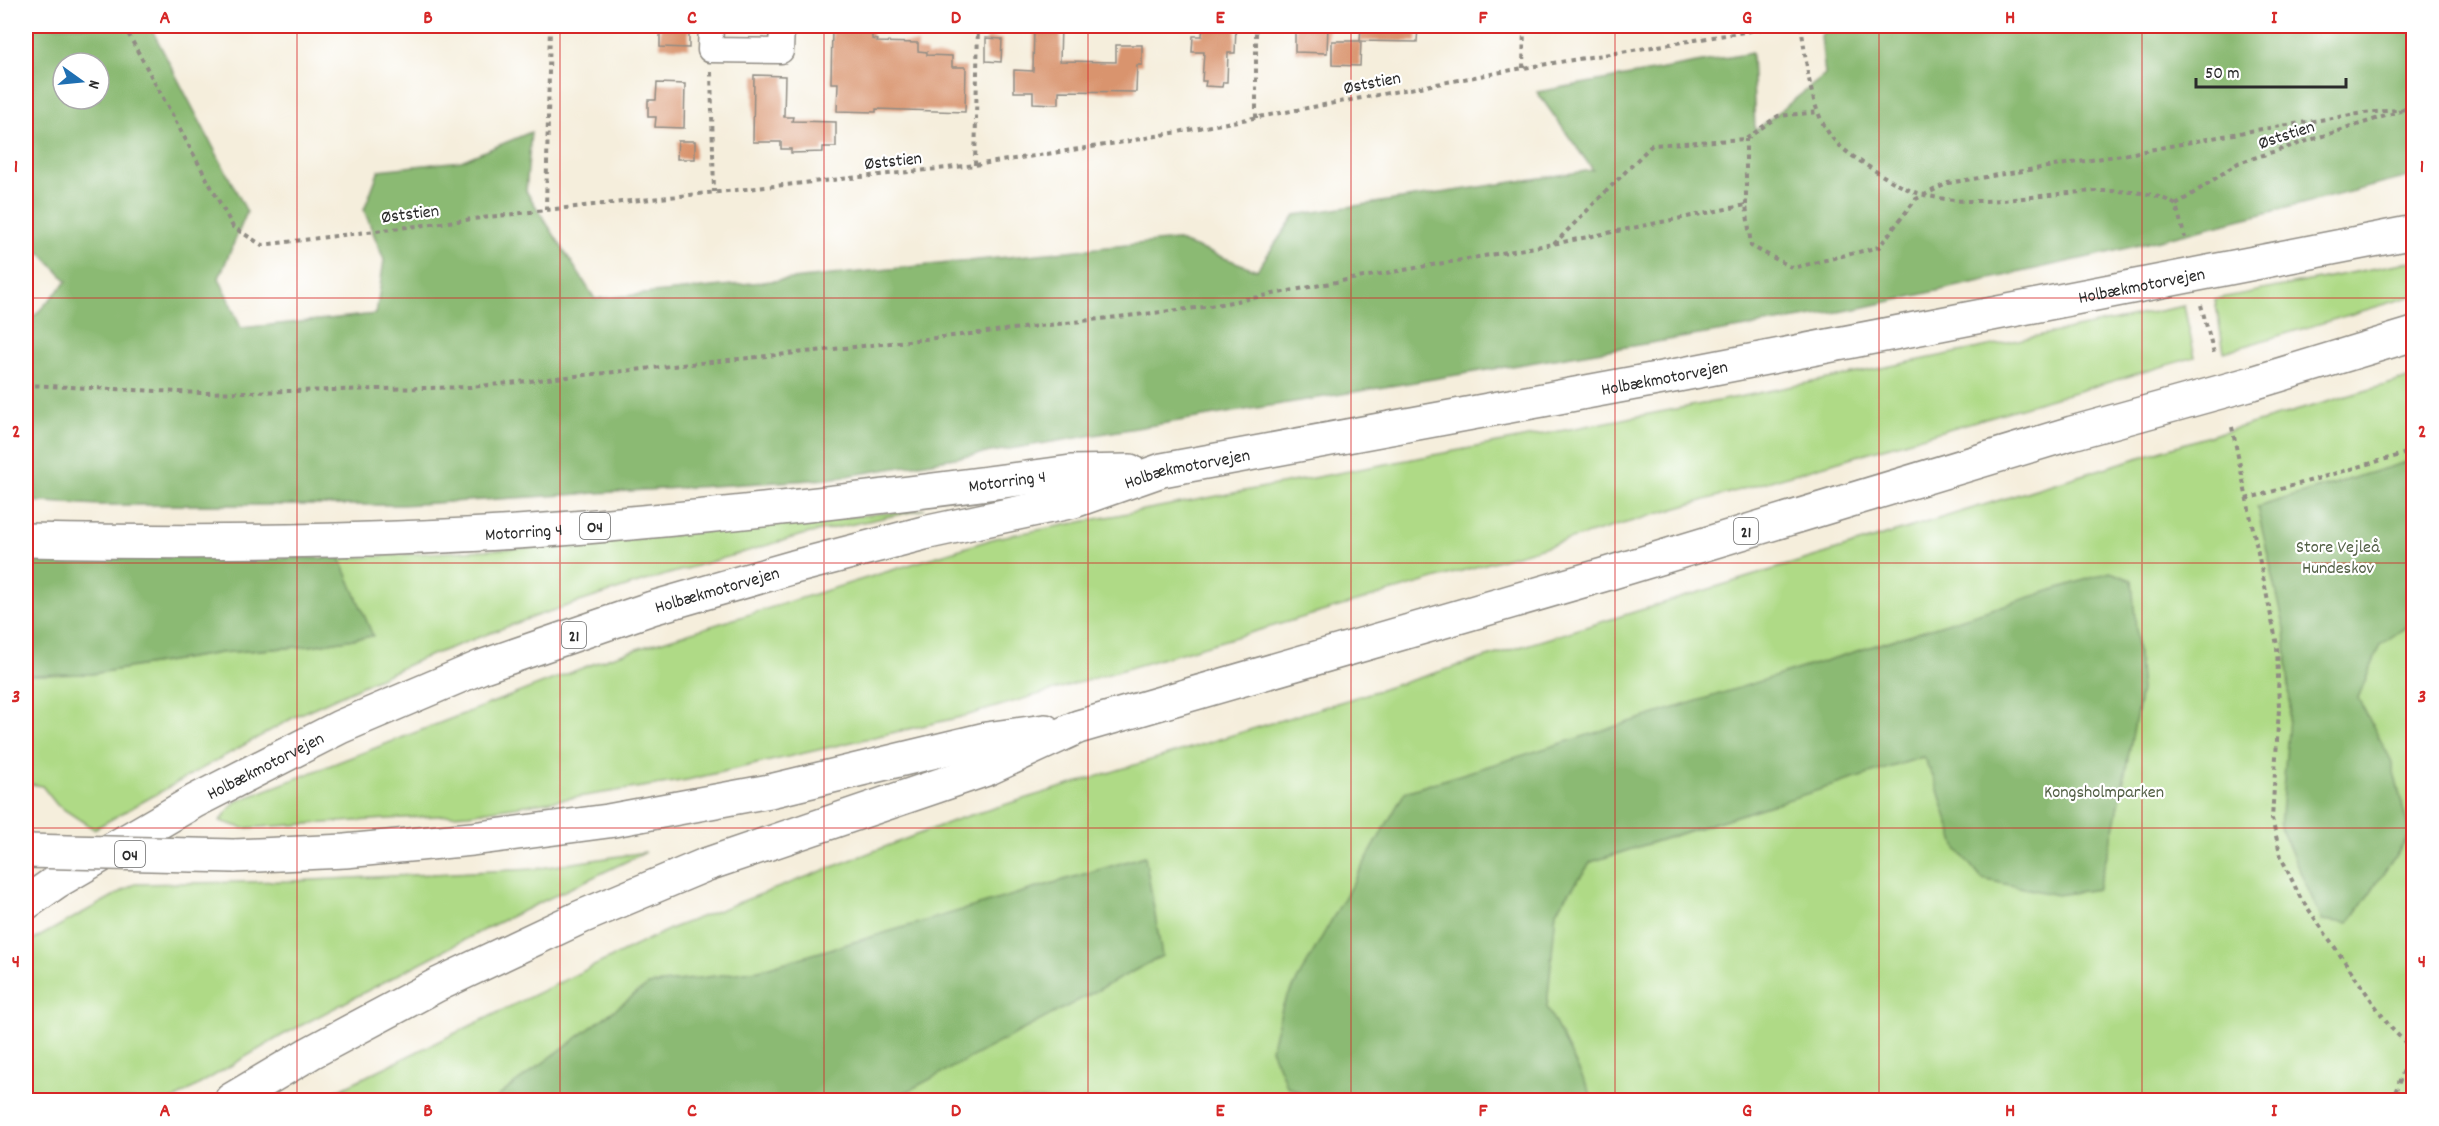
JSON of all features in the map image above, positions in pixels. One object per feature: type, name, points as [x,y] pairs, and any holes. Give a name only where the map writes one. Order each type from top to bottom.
[{"type":"highway","name":"Holbækmotorvejen","points":[[26,903],[56,882],[195,801],[340,727],[481,667],[662,605],[794,567],[924,533],[1074,501],[1162,470],[1673,376],[2414,232]]},
{"type":"highway","name":"21","points":[[231,1101],[310,1053],[436,984],[580,917],[705,865],[987,769],[1078,727],[1603,575],[2072,433],[2256,382],[2414,334]]},
{"type":"highway","name":"Motorring 4","points":[[26,540],[263,542],[459,535],[641,522],[1071,472],[1162,470]]},
{"type":"highway","name":"O4","points":[[26,851],[234,856],[345,851],[472,839],[608,821],[770,791],[986,739],[1078,727]]},
{"type":"street","points":[[711,26],[710,50],[781,51],[782,26]]},
{"type":"path","name":"Øststien","points":[[124,26],[233,227],[262,245],[546,210],[975,165],[1124,142],[1523,68],[1781,26]]},
{"type":"path","points":[[546,210],[550,26]]},
{"type":"path","points":[[975,165],[978,26]]},
{"type":"path","points":[[1256,26],[1256,118]]},
{"type":"path","points":[[1523,68],[1524,26]]},
{"type":"path","points":[[1802,26],[1810,85],[1819,112],[1835,141],[1859,161],[1890,180],[1922,195],[1951,200],[1981,200],[2091,191],[2146,192],[2162,196],[2176,205],[2185,238]]},
{"type":"path","points":[[710,50],[714,192]]},
{"type":"path","name":"Øststien","points":[[2176,205],[2238,163],[2411,108]]},
{"type":"path","points":[[1746,139],[1746,205],[1751,246],[1793,268],[1879,247],[1916,199],[1948,183],[2364,112],[2411,108]]},
{"type":"path","points":[[1553,244],[1652,145],[1746,139],[1778,116],[1819,112]]},
{"type":"path","points":[[26,385],[201,393],[471,387],[1037,328],[1205,307],[1553,244],[1746,205]]},
{"type":"path","points":[[2200,305],[2215,357]]},
{"type":"path","points":[[2232,427],[2277,645],[2279,708],[2272,819],[2281,858],[2300,897],[2390,1027],[2412,1051]]},
{"type":"path","points":[[2246,499],[2414,451]]},
{"type":"path","points":[[2392,1101],[2414,1045]]},
{"type":"green space","points":[[26,26],[150,26],[247,212],[219,278],[241,328],[376,314],[384,260],[364,210],[379,170],[461,161],[531,132],[526,191],[595,299],[1176,240],[1257,270],[1295,215],[1593,170],[1537,92],[1752,53],[1755,131],[1825,75],[1821,36],[1827,26],[2413,26],[2413,176],[2107,253],[1856,309],[828,479],[402,505],[100,505],[26,501],[26,325],[67,281],[41,253],[26,254]]},
{"type":"green space","points":[[2413,261],[2413,296],[2224,352],[2215,299]]},
{"type":"green space","points":[[2184,306],[2195,357],[965,716],[687,780],[468,814],[243,828],[220,821],[235,802],[611,657],[996,538],[1739,397]]},
{"type":"green space","name":"Kongsholmparken","points":[[2413,377],[2413,1100],[321,1100],[672,928],[958,819],[2209,436]]},
{"type":"green space","name":"Store Vejleå Hundeskov","points":[[2413,460],[2413,622],[2380,645],[2358,698],[2391,760],[2410,835],[2349,923],[2322,920],[2280,827],[2290,706],[2285,629],[2257,507]]},
{"type":"green space","points":[[925,509],[806,534],[635,584],[533,617],[421,659],[298,715],[94,829],[57,805],[42,786],[26,783],[26,675],[91,674],[220,653],[310,646],[372,636],[340,558],[575,545]]},
{"type":"green space","points":[[26,556],[340,558],[373,636],[310,646],[220,653],[91,674],[26,675]]},
{"type":"green space","points":[[2110,572],[2132,580],[2141,691],[2115,825],[2098,889],[2057,895],[1982,879],[1957,849],[1934,778],[1923,757],[1591,862],[1556,911],[1547,1007],[1594,1100],[1314,1100],[1287,1086],[1271,1049],[1283,1005],[1405,792]]},
{"type":"green space","points":[[646,852],[489,927],[281,1036],[173,1100],[26,1100],[26,944],[135,884],[294,881],[534,869]]},
{"type":"green space","points":[[1145,856],[1162,956],[891,1100],[493,1100],[648,985],[759,970]]},
{"type":"building","points":[[660,26],[689,26],[689,48],[660,47]]},
{"type":"building","points":[[832,26],[872,26],[872,39],[878,40],[877,42],[918,43],[918,51],[927,52],[927,55],[952,56],[952,67],[966,67],[965,112],[876,109],[876,112],[837,111],[838,83],[831,83]]},
{"type":"building","points":[[1034,26],[1061,26],[1060,61],[1116,62],[1116,45],[1142,45],[1142,65],[1137,65],[1136,92],[1059,91],[1059,104],[1056,104],[1033,103],[1033,92],[1014,92],[1014,70],[1033,71]]},
{"type":"building","points":[[1203,26],[1236,26],[1235,53],[1228,53],[1227,82],[1223,82],[1222,87],[1205,86],[1206,81],[1202,81],[1204,52],[1192,52],[1193,36],[1202,36]]},
{"type":"building","points":[[1295,26],[1328,26],[1327,53],[1295,52]]},
{"type":"building","points":[[1361,26],[1418,26],[1417,42],[1360,41]]},
{"type":"building","points":[[986,38],[1002,39],[1001,62],[986,61]]},
{"type":"building","points":[[1332,41],[1361,41],[1360,66],[1332,65]]},
{"type":"building","points":[[754,75],[785,76],[784,117],[793,117],[792,121],[836,122],[836,147],[823,147],[823,152],[791,153],[791,149],[781,149],[781,142],[753,142]]},
{"type":"building","points":[[657,83],[685,84],[684,128],[655,127],[656,117],[648,117],[648,100],[656,100]]},
{"type":"building","points":[[678,141],[695,141],[695,159],[677,159]]}]
